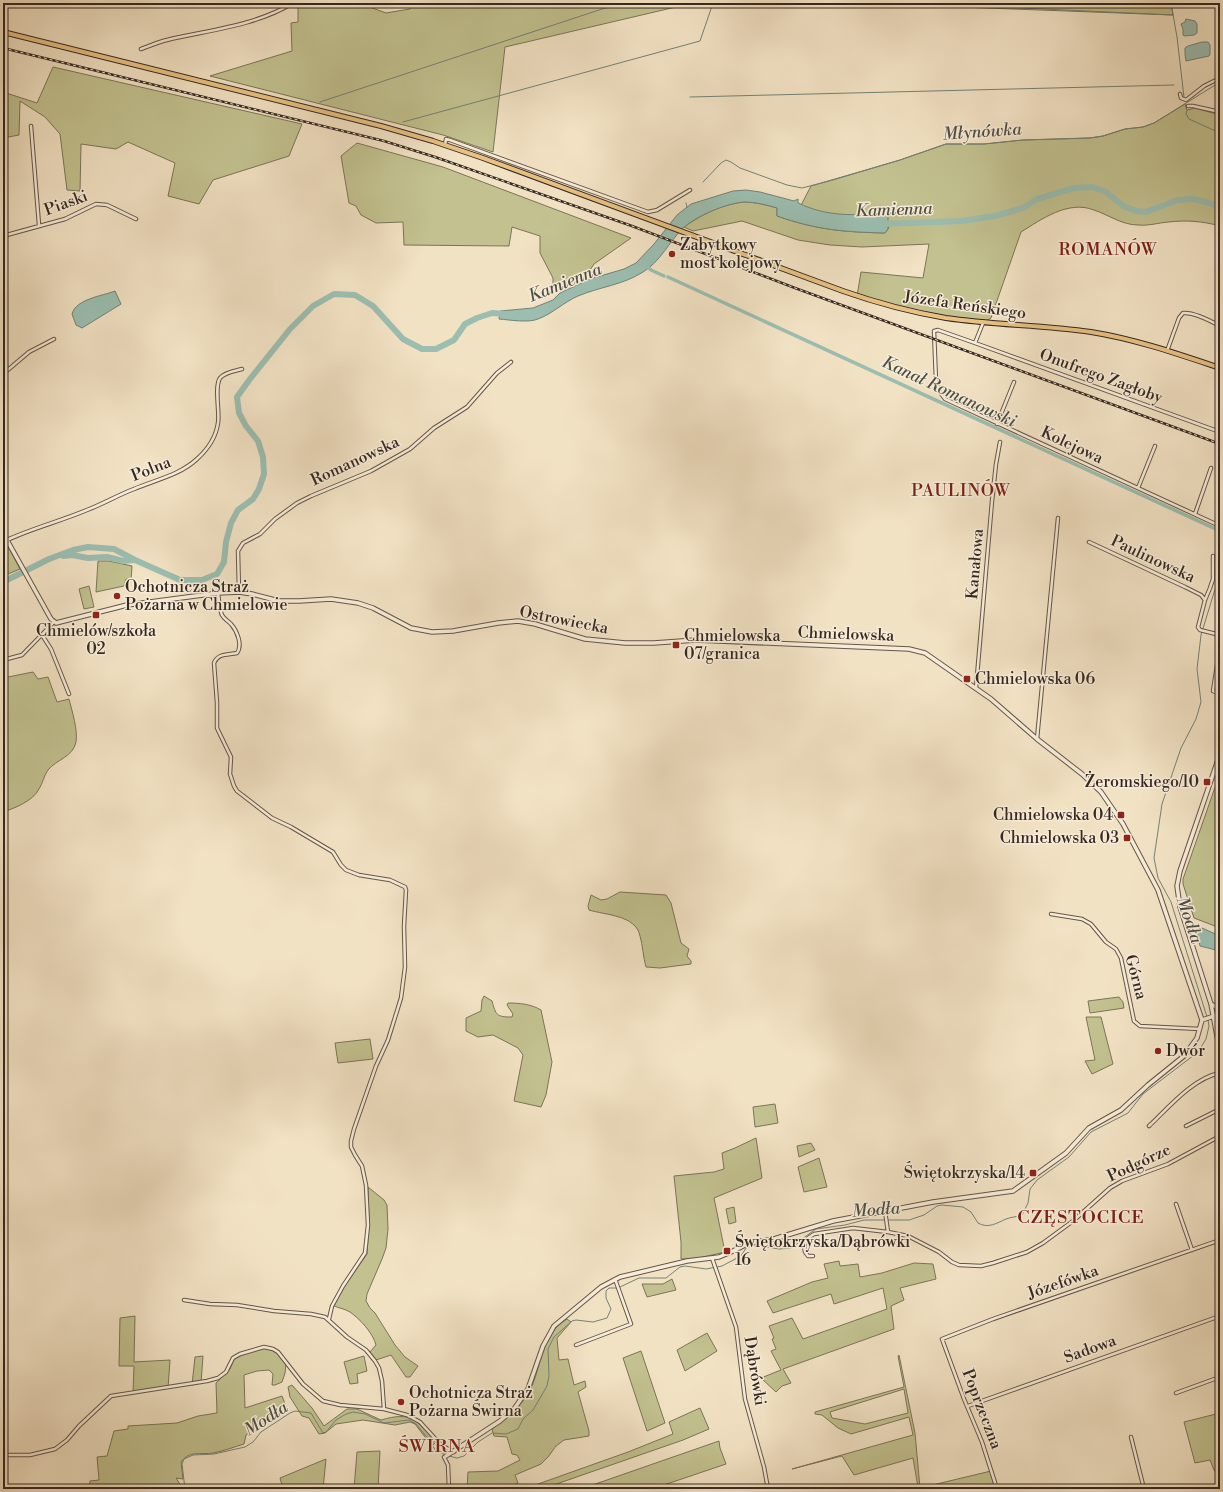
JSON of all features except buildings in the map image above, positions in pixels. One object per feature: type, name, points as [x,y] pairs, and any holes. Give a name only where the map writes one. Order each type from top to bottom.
[{"type":"main road","name":"Józefa Reńskiego","points":[[3,32],[366,122],[444,145],[871,300],[932,315],[984,322],[1092,332],[1132,341],[1220,368]]},
{"type":"street","points":[[141,49],[168,40],[228,28],[266,16],[293,3]]},
{"type":"street","points":[[1180,94],[1181,98],[1186,100],[1204,86],[1220,78]]},
{"type":"street","points":[[1188,106],[1220,112]]},
{"type":"street","points":[[30,126],[39,225]]},
{"type":"street","points":[[444,145],[446,139],[450,140],[648,212],[658,210],[690,190]]},
{"type":"street","name":"Piaski","points":[[3,236],[64,219],[85,208],[101,203],[107,204],[136,219]]},
{"type":"street","points":[[1167,351],[1179,318],[1183,313],[1188,313],[1208,320],[1220,326]]},
{"type":"street","points":[[975,343],[984,322]]},
{"type":"street","name":"Onufrego Zagłoby","points":[[935,331],[938,330],[945,332],[1220,432]]},
{"type":"street","name":"Kolejowa","points":[[935,331],[936,382],[939,391],[945,399],[1220,526]]},
{"type":"street","points":[[3,374],[29,352],[54,339]]},
{"type":"street","name":"Romanowska","points":[[239,592],[238,551],[243,543],[260,534],[275,519],[297,503],[371,471],[410,449],[434,428],[466,407],[497,373],[511,362]]},
{"type":"street","name":"Polna","points":[[7,540],[89,510],[135,489],[170,476],[192,464],[212,440],[217,428],[219,413],[217,386],[219,380],[228,373],[242,369]]},
{"type":"street","points":[[997,424],[1014,382]]},
{"type":"street","name":"Kanałowa","points":[[976,688],[992,501],[997,454],[1000,442]]},
{"type":"street","points":[[1138,488],[1155,446]]},
{"type":"street","points":[[1194,514],[1211,468]]},
{"type":"street","points":[[1037,739],[1058,518]]},
{"type":"street","points":[[3,533],[54,622],[20,656],[3,660]]},
{"type":"street","name":"Paulinowska","points":[[1089,542],[1185,586],[1201,595],[1205,600]]},
{"type":"street","name":"Paulinowska","points":[[1213,556],[1213,579],[1205,600],[1198,628],[1205,632],[1220,636]]},
{"type":"street","name":"Ostrowiecka","points":[[54,622],[127,605],[218,593],[239,592],[279,601],[331,599],[358,603],[372,608],[411,628],[424,631],[453,631],[498,623],[518,622],[535,624],[585,639],[625,643]]},
{"type":"street","points":[[218,593],[219,607],[223,618],[230,623],[237,635],[240,645],[240,649],[237,653],[219,656],[214,662],[217,728],[231,757],[230,774],[234,786],[266,814],[333,852],[346,870],[359,876],[390,880],[405,887],[406,890],[404,980],[402,998],[388,1040],[371,1081],[351,1141],[351,1147],[362,1166],[366,1185],[368,1225],[365,1252],[332,1306],[329,1319]]},
{"type":"street","points":[[42,635],[51,649],[69,694]]},
{"type":"street","name":"Chmielowska","points":[[625,643],[654,644],[696,640],[913,649],[929,656],[976,688],[1003,709],[1037,739],[1076,769],[1094,786],[1112,807],[1145,863],[1161,898],[1208,1018]]},
{"type":"street","points":[[1220,646],[1213,691],[1220,694]]},
{"type":"street","points":[[450,1489],[447,1456],[500,1421],[514,1409],[528,1390],[543,1346],[551,1330],[595,1292],[615,1279],[681,1263],[726,1255],[749,1243],[774,1239],[822,1223],[886,1213],[933,1202],[1013,1191],[1066,1153],[1089,1128],[1121,1110],[1148,1085],[1184,1056],[1193,1045],[1200,1029],[1208,1018],[1211,1004],[1180,907],[1178,886],[1180,872],[1220,754]]},
{"type":"street","name":"Górna","points":[[1051,914],[1082,919],[1091,924],[1106,942],[1116,949],[1121,958],[1134,1020],[1137,1025],[1200,1029]]},
{"type":"street","points":[[1211,1004],[1220,1009]]},
{"type":"street","points":[[1208,1018],[1220,1014]]},
{"type":"street","points":[[1208,1018],[1220,1052]]},
{"type":"street","points":[[1149,1126],[1193,1086],[1213,1075],[1220,1073]]},
{"type":"street","points":[[1186,1126],[1220,1109]]},
{"type":"street","name":"Podgórze","points":[[813,1256],[808,1256],[804,1246],[808,1238],[814,1234],[853,1228],[888,1232],[914,1239],[939,1252],[952,1262],[959,1265],[981,1266],[993,1263],[1027,1252],[1043,1243],[1073,1221],[1110,1188],[1122,1180],[1168,1164],[1220,1136]]},
{"type":"street","points":[[1176,1204],[1192,1250]]},
{"type":"street","points":[[886,1213],[888,1232]]},
{"type":"street","name":"Józefówka","points":[[942,1339],[993,1319],[1220,1240]]},
{"type":"street","name":"Dąbrówki","points":[[712,1258],[736,1327],[745,1399],[764,1467],[768,1489]]},
{"type":"street","points":[[576,1345],[631,1324],[615,1279]]},
{"type":"street","points":[[184,1300],[311,1314],[329,1319],[347,1337],[366,1350],[375,1361],[379,1368],[382,1381],[384,1409]]},
{"type":"street","name":"Sadowa","points":[[968,1406],[1220,1316]]},
{"type":"street","name":"Poprzeczna","points":[[942,1339],[991,1468],[997,1489]]},
{"type":"street","points":[[3,1455],[30,1455],[55,1449],[67,1440],[79,1426],[111,1396],[214,1380],[226,1372],[236,1356],[248,1350],[264,1347],[273,1348],[278,1352],[303,1384],[323,1401],[340,1405],[384,1409],[413,1417],[420,1422],[441,1444],[454,1452]]},
{"type":"street","points":[[1176,1393],[1220,1377]]},
{"type":"street","points":[[1131,1437],[1144,1489]]},
{"type":"shaded area","points":[[306,3],[367,3],[367,6],[386,13],[410,9],[411,3],[693,3],[505,47],[493,152],[443,135],[210,76],[292,51],[291,23],[298,22],[298,7]]},
{"type":"shaded area","points":[[853,3],[1171,3],[1173,15]]},
{"type":"shaded area","points":[[1186,19],[1195,21],[1197,24],[1197,33],[1194,35],[1183,35],[1181,24],[1185,22]]},
{"type":"shaded area","points":[[1202,42],[1208,42],[1210,45],[1209,56],[1186,61],[1185,48]]},
{"type":"shaded area","points":[[53,67],[302,124],[289,156],[213,180],[199,204],[168,196],[175,163],[128,142],[116,149],[81,144],[80,191],[67,190],[60,134],[45,117],[20,101],[19,135],[3,138],[3,92],[37,103]]},
{"type":"shaded area","points":[[1185,104],[1187,110],[1195,108],[1220,115],[1220,226],[1188,221],[1132,225],[1121,222],[1094,210],[1075,207],[1056,212],[1021,232],[991,318],[984,322],[946,318],[857,296],[861,272],[923,278],[929,244],[862,247],[830,245],[798,240],[742,221],[693,231],[684,227],[697,218],[712,211],[728,205],[744,202],[777,208],[777,216],[791,221],[818,227],[843,231],[885,233],[890,223],[848,225],[797,213],[811,186],[900,160],[946,144],[984,144],[1023,140],[1090,138],[1103,136],[1125,129],[1143,127],[1154,123]]},
{"type":"shaded area","points":[[357,143],[443,167],[631,238],[594,264],[586,276],[553,291],[553,278],[540,253],[540,236],[512,227],[509,246],[404,245],[403,222],[376,223],[361,215],[356,206],[349,203],[341,156]]},
{"type":"shaded area","points":[[746,190],[794,201],[798,199],[798,203],[809,208],[830,213],[861,215],[884,213],[888,216],[888,229],[885,233],[843,231],[818,227],[791,221],[777,216],[777,208],[744,202],[737,203],[712,211],[689,223],[649,268],[627,280],[578,296],[538,319],[525,321],[499,319],[500,311],[533,308],[553,300],[560,293],[590,279],[624,269],[636,263],[654,244],[677,215],[691,204],[733,191]]},
{"type":"shaded area","points":[[115,291],[121,304],[82,328],[76,325],[72,314],[74,309],[84,301]]},
{"type":"shaded area","points":[[3,537],[20,569],[3,576]]},
{"type":"shaded area","points":[[98,561],[109,561],[132,566],[131,580],[126,579],[124,586],[96,592]]},
{"type":"shaded area","points":[[89,586],[94,607],[84,609],[79,589]]},
{"type":"shaded area","points":[[33,672],[38,679],[48,677],[57,702],[69,699],[75,726],[76,742],[72,751],[68,755],[48,770],[40,787],[33,797],[18,806],[3,812],[3,797],[6,792],[3,791],[3,678]]},
{"type":"shaded area","points":[[1220,773],[1220,928],[1194,918],[1183,884],[1183,879]]},
{"type":"shaded area","points":[[620,892],[666,895],[671,903],[681,943],[689,949],[687,956],[691,961],[691,964],[660,968],[646,967],[640,936],[633,924],[619,917],[589,910],[588,906],[591,895],[601,900],[607,899]]},
{"type":"shaded area","points":[[1202,928],[1220,936],[1220,951],[1200,946],[1197,932]]},
{"type":"shaded area","points":[[484,996],[492,1001],[496,1012],[500,1016],[512,1017],[513,1014],[507,1005],[508,1003],[525,1004],[541,1010],[552,1062],[546,1095],[541,1107],[514,1101],[523,1055],[518,1048],[493,1035],[478,1037],[466,1031],[466,1018],[481,1011]]},
{"type":"shaded area","points":[[1119,997],[1123,1002],[1124,1008],[1090,1013],[1088,1001]]},
{"type":"shaded area","points":[[1086,1017],[1101,1017],[1113,1064],[1092,1074],[1085,1061],[1095,1060]]},
{"type":"shaded area","points":[[370,1039],[373,1059],[338,1063],[335,1043]]},
{"type":"shaded area","points":[[775,1104],[778,1123],[755,1127],[753,1107]]},
{"type":"shaded area","points":[[756,1138],[762,1178],[714,1198],[725,1252],[699,1258],[681,1259],[681,1242],[674,1176],[714,1172],[724,1169],[722,1153]]},
{"type":"shaded area","points":[[811,1143],[815,1150],[799,1157],[797,1146]]},
{"type":"shaded area","points":[[819,1158],[827,1187],[804,1192],[798,1167]]},
{"type":"shaded area","points":[[368,1187],[384,1200],[387,1205],[388,1229],[386,1248],[367,1294],[366,1301],[395,1345],[405,1357],[418,1366],[410,1377],[406,1377],[391,1355],[376,1360],[370,1352],[376,1345],[366,1327],[350,1312],[334,1306],[344,1287],[367,1254],[369,1223]]},
{"type":"shaded area","points":[[734,1207],[736,1222],[729,1224],[726,1209]]},
{"type":"shaded area","points":[[839,1261],[840,1266],[858,1264],[860,1277],[882,1273],[914,1263],[933,1264],[936,1279],[900,1288],[904,1300],[891,1306],[894,1329],[783,1369],[791,1383],[782,1386],[776,1392],[761,1378],[781,1370],[771,1351],[776,1349],[772,1339],[774,1338],[769,1326],[792,1318],[803,1339],[887,1309],[883,1288],[834,1304],[831,1294],[773,1313],[767,1301],[812,1282],[828,1278],[824,1264]]},
{"type":"shaded area","points":[[672,1279],[676,1290],[647,1297],[642,1284],[663,1284]]},
{"type":"shaded area","points":[[135,1316],[134,1362],[170,1360],[168,1388],[133,1393],[134,1366],[119,1366],[120,1318]]},
{"type":"shaded area","points":[[567,1319],[571,1322],[557,1338],[559,1360],[568,1359],[574,1385],[585,1381],[586,1387],[578,1392],[589,1431],[589,1436],[564,1440],[556,1446],[541,1464],[515,1475],[518,1483],[504,1489],[467,1489],[468,1472],[498,1471],[520,1460],[517,1455],[512,1454],[507,1437],[494,1436],[492,1429],[512,1412],[525,1398],[533,1384],[546,1343],[558,1326]]},
{"type":"shaded area","points":[[707,1333],[717,1351],[685,1371],[677,1350]]},
{"type":"shaded area","points":[[265,1348],[275,1352],[286,1364],[282,1382],[272,1385],[273,1374],[269,1370],[257,1371],[244,1375],[245,1408],[282,1396],[287,1409],[246,1435],[244,1444],[213,1453],[192,1454],[184,1458],[181,1462],[183,1479],[176,1478],[183,1489],[89,1489],[90,1481],[99,1480],[97,1457],[107,1456],[114,1431],[128,1429],[128,1426],[177,1423],[198,1416],[217,1413],[216,1383],[230,1369],[234,1359],[250,1351]]},
{"type":"shaded area","points":[[641,1351],[665,1423],[647,1431],[623,1358]]},
{"type":"shaded area","points":[[899,1355],[915,1433],[920,1488],[991,1471],[995,1489],[912,1489],[918,1487],[913,1458],[854,1475],[842,1456],[792,1469],[913,1435],[909,1417],[851,1434],[838,1428],[822,1415],[815,1414],[815,1412],[904,1387]],"holes":[[[904,1389],[908,1413],[865,1424],[832,1418],[830,1412]]]},
{"type":"shaded area","points":[[203,1356],[201,1383],[192,1385],[195,1357]]},
{"type":"shaded area","points":[[364,1356],[367,1371],[357,1374],[358,1383],[350,1384],[344,1362]]},
{"type":"shaded area","points":[[292,1385],[312,1408],[324,1426],[347,1409],[357,1409],[381,1420],[391,1417],[407,1417],[413,1419],[436,1442],[432,1446],[415,1424],[410,1422],[395,1425],[363,1420],[336,1424],[325,1433],[319,1434],[309,1418],[302,1416],[290,1397],[288,1387]]},
{"type":"shaded area","points":[[700,1408],[709,1429],[683,1440],[542,1489],[524,1489],[628,1452],[673,1434],[669,1422]]},
{"type":"shaded area","points":[[1216,1414],[1220,1428],[1220,1478],[1214,1470],[1210,1460],[1195,1463],[1184,1422]]},
{"type":"shaded area","points":[[719,1441],[726,1464],[652,1489],[581,1489]]},
{"type":"shaded area","points":[[380,1451],[378,1489],[354,1489],[357,1452]]},
{"type":"shaded area","points":[[326,1459],[323,1489],[283,1489],[280,1478]]},
{"type":"waterway","points":[[320,102],[605,8],[644,3]]},
{"type":"waterway","points":[[403,122],[700,41],[713,3]]},
{"type":"waterway","points":[[913,3],[1173,15]]},
{"type":"waterway","points":[[1171,3],[1177,37],[1184,97]]},
{"type":"waterway","name":"Młynówka","points":[[703,182],[721,163],[726,160],[740,168],[787,185],[802,188],[900,160],[946,144],[984,144],[1023,140],[1090,138],[1103,136],[1125,129],[1143,127],[1154,123],[1220,82]]},
{"type":"waterway","points":[[690,97],[1174,85]]},
{"type":"waterway","points":[[1187,110],[1186,114],[1189,119],[1220,133]]},
{"type":"waterway","name":"Kamienna","points":[[881,224],[962,221],[995,216],[1023,208],[1037,199],[1074,188],[1092,187],[1106,192],[1123,206],[1136,211],[1146,212],[1178,200],[1193,199],[1210,203],[1220,208]]},
{"type":"waterway","name":"Młynówka","points":[[686,203],[687,207]]},
{"type":"waterway","name":"Kanał Romanowski","points":[[646,265],[651,270],[664,276]]},
{"type":"waterway","name":"Kanał Romanowski","points":[[668,277],[1220,531]]},
{"type":"waterway","name":"Kamienna","points":[[3,582],[49,559],[73,550],[88,547],[114,549],[180,580],[202,580],[217,574],[224,562],[226,542],[231,523],[238,510],[253,499],[259,489],[264,474],[263,457],[258,441],[246,426],[239,413],[237,397],[290,329],[313,306],[334,294],[355,295],[373,306],[403,339],[422,349],[436,349],[454,340],[465,324],[477,318],[492,313],[507,314]]},
{"type":"waterway","name":"Kamienna","points":[[63,556],[72,555],[88,558],[107,557],[123,561],[133,560]]},
{"type":"waterway","name":"Modła","points":[[1207,1017],[1171,902],[1158,878],[1154,858],[1162,804],[1181,748],[1196,719],[1201,702],[1197,669],[1201,635],[1220,573]]},
{"type":"waterway","name":"Modła","points":[[888,1220],[909,1220],[924,1215],[937,1206],[942,1205],[963,1207],[971,1212],[978,1223],[982,1225],[992,1225],[1008,1218],[1022,1215],[1028,1203],[1030,1189],[1037,1180],[1069,1157],[1091,1132],[1128,1113],[1143,1094],[1198,1052],[1206,1039],[1209,1026],[1208,1020]]},
{"type":"waterway","name":"Modła","points":[[620,1287],[639,1278],[666,1278],[680,1267],[685,1266],[706,1269],[722,1266],[741,1256],[746,1248],[756,1245],[779,1249],[792,1248],[816,1229],[845,1225],[864,1220],[884,1220]]},
{"type":"waterway","name":"Modła","points":[[449,1456],[457,1458],[464,1456],[478,1442],[492,1433],[506,1434],[518,1429],[523,1419],[533,1410],[547,1386],[549,1376],[548,1349],[554,1337],[572,1321],[593,1322],[607,1318],[611,1309],[606,1298],[606,1291],[609,1288],[617,1288]]},
{"type":"waterway","name":"Modła","points":[[185,1489],[182,1464],[184,1459],[193,1455],[214,1454],[245,1447],[253,1442],[261,1432],[295,1411],[311,1413],[323,1433],[326,1432],[336,1420],[353,1412],[365,1414],[384,1423],[409,1420],[416,1424],[436,1451],[446,1455]]},
{"type":"railway","points":[[3,48],[384,141],[435,157],[632,226],[795,288],[1220,444]]},
{"type":"place","name":"Zabytkowy most kolejowy","points":[[672,254]]},
{"type":"place","name":"Ochotnicza Straż Pożarna w Chmielowie","points":[[117,596]]},
{"type":"place","name":"Chmielów/szkoła 02","points":[[96,615]]},
{"type":"place","name":"Chmielowska 07/granica","points":[[676,645]]},
{"type":"place","name":"Chmielowska 06","points":[[967,679]]},
{"type":"place","name":"Żeromskiego/10","points":[[1207,782]]},
{"type":"place","name":"Chmielowska 04","points":[[1121,815]]},
{"type":"place","name":"Chmielowska 03","points":[[1127,838]]},
{"type":"place","name":"Dwór","points":[[1158,1051]]},
{"type":"place","name":"Świętokrzyska/14","points":[[1033,1173]]},
{"type":"place","name":"Świętokrzyska/Dąbrówki 16","points":[[727,1251]]},
{"type":"place","name":"Ochotnicza Straż Pożarna Świrna","points":[[401,1402]]},
{"type":"district","name":"ROMANÓW","points":[[1108,250]]},
{"type":"district","name":"PAULINÓW","points":[[961,491]]},
{"type":"district","name":"CZĘSTOCICE","points":[[1081,1217]]},
{"type":"district","name":"ŚWIRNA","points":[[437,1446]]}]
